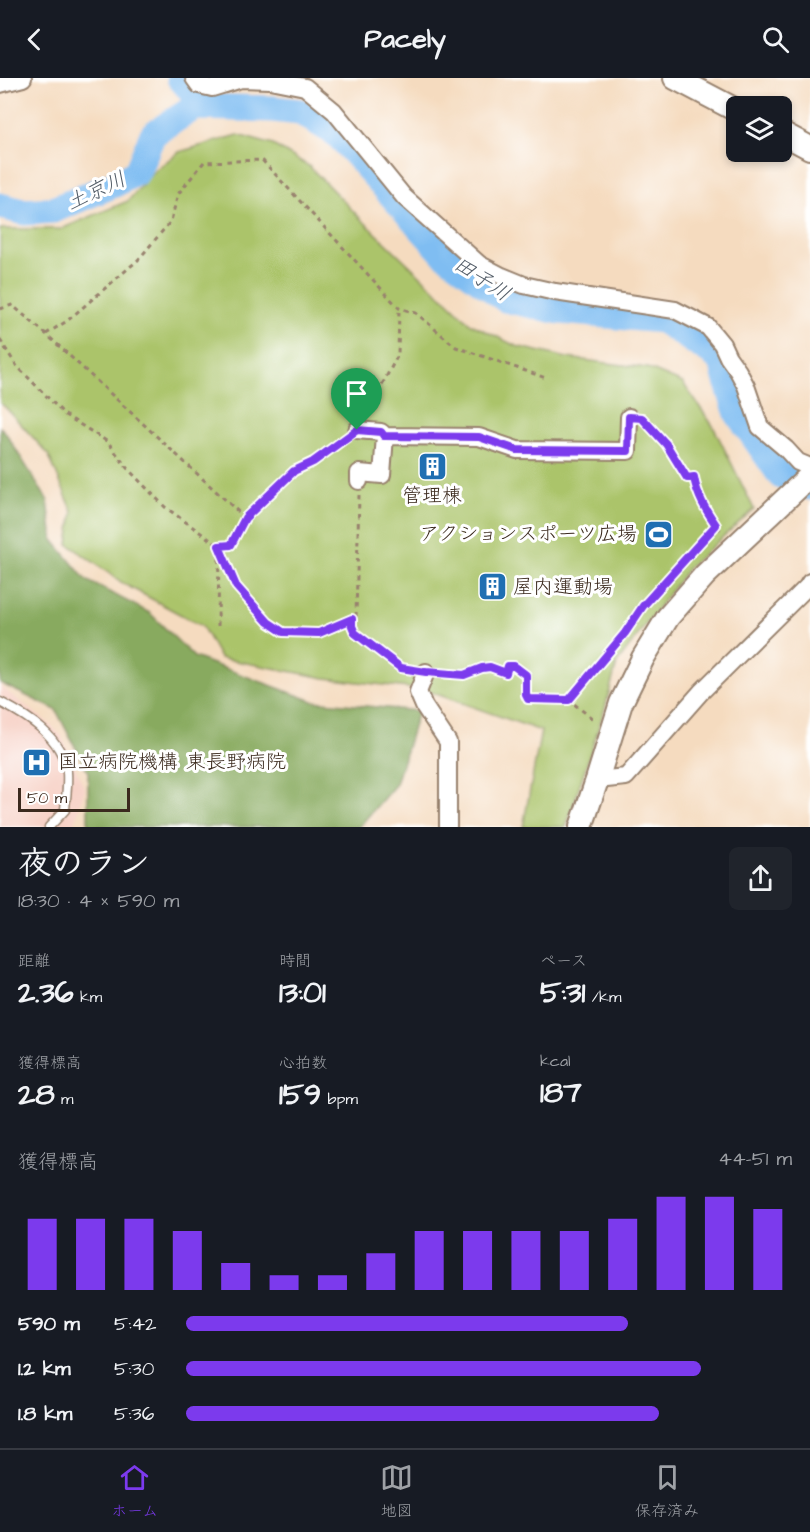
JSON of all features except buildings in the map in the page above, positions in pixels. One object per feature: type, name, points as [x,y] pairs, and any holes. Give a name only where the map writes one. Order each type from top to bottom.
[{"type":"street","points":[[0,84],[23,78]]},
{"type":"street","points":[[194,78],[199,85],[212,88],[241,79],[270,80],[305,87],[334,111],[404,197],[479,264],[502,276],[524,285],[555,292],[675,310],[708,327],[722,344],[742,378],[760,427],[798,462],[810,467]]},
{"type":"street","points":[[675,78],[726,105]]},
{"type":"street","points":[[792,138],[810,148]]},
{"type":"street","points":[[357,430],[381,432],[384,436],[479,437],[517,450],[628,451],[629,417]]},
{"type":"street","points":[[359,482],[359,473],[382,475],[384,436]]},
{"type":"street","points":[[581,827],[621,703],[643,658],[668,617],[705,574],[810,476]]},
{"type":"street","points":[[597,780],[626,777],[701,693],[810,582]]},
{"type":"street","points":[[426,672],[418,692],[424,706],[448,742],[448,827]]},
{"type":"lane","points":[[0,702],[21,713],[42,729],[59,749],[65,764],[67,774],[65,810],[49,827]]},
{"type":"path","points":[[46,334],[67,321],[138,260],[171,221],[178,194],[204,162],[262,160],[399,308],[416,313],[456,347],[546,378]]},
{"type":"path","points":[[0,309],[12,305],[46,334],[245,518]]},
{"type":"path","points":[[219,546],[231,545],[245,518],[294,471],[313,462],[357,430],[398,354],[399,308]]},
{"type":"path","points":[[0,340],[16,365],[65,416],[108,442],[128,468],[165,507],[219,546],[236,586],[268,622],[283,632],[319,633],[356,616],[359,482]]},
{"type":"path","points":[[629,417],[642,418],[666,444],[687,478],[694,477],[699,499],[728,539]]},
{"type":"path","points":[[569,700],[625,633],[643,606],[716,525]]},
{"type":"path","points":[[218,626],[219,546]]},
{"type":"path","points":[[352,619],[355,633],[401,668],[464,675],[490,667],[506,673],[508,666],[514,666],[526,675],[528,699],[569,700],[593,719]]},
{"type":"shaded area","name":"国立病院機構 東長野病院","points":[[0,686],[61,735],[85,789],[76,820],[70,827],[0,827]]},
{"type":"green space","points":[[238,135],[273,145],[309,166],[471,324],[516,346],[567,358],[647,368],[683,383],[713,426],[754,509],[688,568],[617,663],[605,708],[566,827],[523,827],[541,731],[425,690],[325,678],[220,658],[202,626],[124,584],[68,544],[73,512],[48,454],[0,403],[0,229],[61,229],[128,201],[154,171],[179,152]]},
{"type":"green space","points":[[0,427],[48,501],[53,540],[86,580],[150,613],[194,657],[313,701],[418,711],[396,784],[359,827],[86,827],[88,824],[88,772],[56,710],[0,683]]},
{"type":"waterway","name":"田子川","points":[[180,78],[193,93],[195,107]]},
{"type":"waterway","name":"田子川","points":[[195,107],[300,112],[337,134],[443,253],[505,299],[560,311],[662,320],[722,360],[738,414],[781,476],[810,487]]},
{"type":"waterway","name":"土京川","points":[[0,206],[24,212],[53,210],[117,183],[137,172],[153,134],[195,107]]},
{"type":"place","name":"管理棟","points":[[432,466]]},
{"type":"place","name":"アクションスポーツ広場","points":[[658,534]]},
{"type":"place","name":"屋内運動場","points":[[492,587]]},
{"type":"place","name":"国立病院機構 東長野病院","points":[[37,762]]},
{"type":"route","points":[[629,417],[642,418],[666,444],[687,478],[694,477],[699,499],[716,525],[643,606],[625,633],[569,700],[528,699],[526,675],[514,666],[508,666],[506,673],[490,667],[464,675],[401,668],[355,633],[352,619],[319,633],[283,632],[268,622],[236,586],[219,546],[231,545],[245,518],[294,471],[313,462],[357,430],[381,432],[384,436],[479,437],[517,450],[628,451],[629,417]]}]
